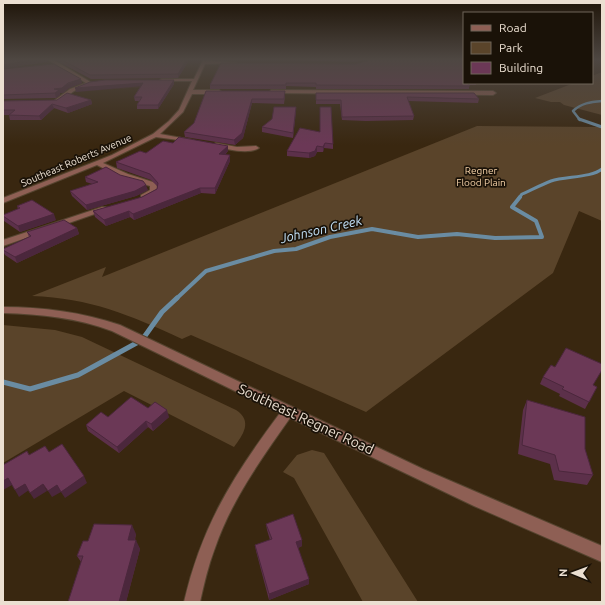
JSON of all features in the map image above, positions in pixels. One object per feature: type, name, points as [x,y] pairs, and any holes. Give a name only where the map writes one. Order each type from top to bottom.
[{"type":"street","points":[[49,102],[58,101],[77,88]]},
{"type":"street","name":"Southeast Roberts Avenue","points":[[3,200],[97,163],[155,135],[177,117],[193,88]]},
{"type":"street","points":[[192,92],[223,92]]},
{"type":"street","points":[[263,92],[493,92]]},
{"type":"street","points":[[155,135],[200,142]]},
{"type":"street","points":[[208,144],[237,149],[256,148]]},
{"type":"street","points":[[97,163],[125,176],[152,185],[154,191],[150,195],[133,201]]},
{"type":"street","points":[[3,243],[78,217],[113,207]]},
{"type":"street","name":"Southeast Regner Road","points":[[3,310],[65,314],[93,320],[116,328],[288,411],[549,532],[602,554]]},
{"type":"street","points":[[192,602],[203,561],[226,503],[255,456],[288,411]]},
{"type":"green space","points":[[560,88],[602,88],[602,115],[564,105],[560,102],[551,102],[535,98]]},
{"type":"green space","name":"Regner Flood Plain","points":[[477,126],[602,127],[602,221],[579,211],[553,273],[366,412],[191,335],[182,339],[127,315],[91,304],[53,297],[32,296],[106,267],[102,277]]},
{"type":"green space","points":[[3,325],[55,330],[82,337],[236,410],[244,419],[245,428],[243,433],[234,447],[124,391],[3,463]]},
{"type":"green space","points":[[312,450],[324,453],[418,602],[363,602],[294,478],[283,472],[297,455]]},
{"type":"building","points":[[3,88],[60,88],[54,89],[59,90],[55,93],[3,95]]},
{"type":"building","points":[[140,88],[169,88],[158,105],[137,105],[142,97],[134,97]]},
{"type":"building","points":[[206,91],[285,91],[284,99],[252,99],[242,133],[234,140],[184,132],[194,123]]},
{"type":"building","points":[[67,93],[91,100],[66,108],[52,104],[39,116],[9,115],[15,110],[3,110],[3,101],[57,100]]},
{"type":"building","points":[[316,93],[474,93],[479,99],[407,97],[414,116],[342,117],[341,100],[316,100]]},
{"type":"building","points":[[274,107],[296,107],[293,133],[262,127],[272,119]]},
{"type":"building","points":[[320,107],[331,107],[333,144],[325,143],[323,147],[317,146],[315,151],[309,153],[287,151],[300,128],[320,132]]},
{"type":"building","points":[[179,137],[228,146],[219,154],[230,155],[215,188],[200,188],[133,214],[129,211],[104,220],[93,211],[142,197],[157,189],[158,183],[150,174],[116,162],[140,151],[146,153],[163,141],[173,143]]},
{"type":"building","points":[[106,167],[120,175],[143,181],[146,185],[135,191],[86,205],[70,191],[98,182],[85,177]]},
{"type":"building","points":[[32,200],[54,214],[18,226],[3,216],[20,208],[17,206]]},
{"type":"building","points":[[64,220],[77,228],[15,257],[3,250],[31,236],[27,232]]},
{"type":"building","points":[[566,348],[602,364],[602,370],[593,385],[597,387],[589,402],[562,389],[564,387],[543,377],[551,365],[555,367]]},
{"type":"building","points":[[131,397],[148,408],[155,402],[167,410],[151,424],[146,421],[117,447],[86,425],[101,412],[108,417]]},
{"type":"building","points":[[527,400],[585,417],[585,449],[593,475],[559,471],[555,455],[522,445]]},
{"type":"building","points":[[62,444],[84,476],[61,492],[57,485],[48,491],[43,484],[30,493],[25,484],[15,490],[8,478],[3,481],[3,465],[27,451],[29,455],[45,446],[49,452]]},
{"type":"building","points":[[293,514],[302,540],[296,542],[309,579],[269,594],[255,545],[272,539],[266,524]]},
{"type":"building","points":[[94,524],[132,525],[128,540],[136,540],[119,602],[68,602],[83,556],[77,556],[83,541],[88,541]]},
{"type":"waterway","name":"Johnson Creek","points":[[579,119],[573,111],[576,108],[586,103],[602,101]]},
{"type":"waterway","name":"Johnson Creek","points":[[579,119],[602,127]]},
{"type":"waterway","name":"Johnson Creek","points":[[519,198],[522,194],[551,181],[591,174],[602,169]]},
{"type":"waterway","name":"Johnson Creek","points":[[176,299],[206,271],[274,251],[296,249],[330,237],[372,229],[418,237],[457,234],[495,238],[542,237],[536,221],[512,207],[520,197]]},
{"type":"waterway","name":"Johnson Creek","points":[[3,382],[30,389],[78,375],[142,340],[162,312],[177,298]]}]
